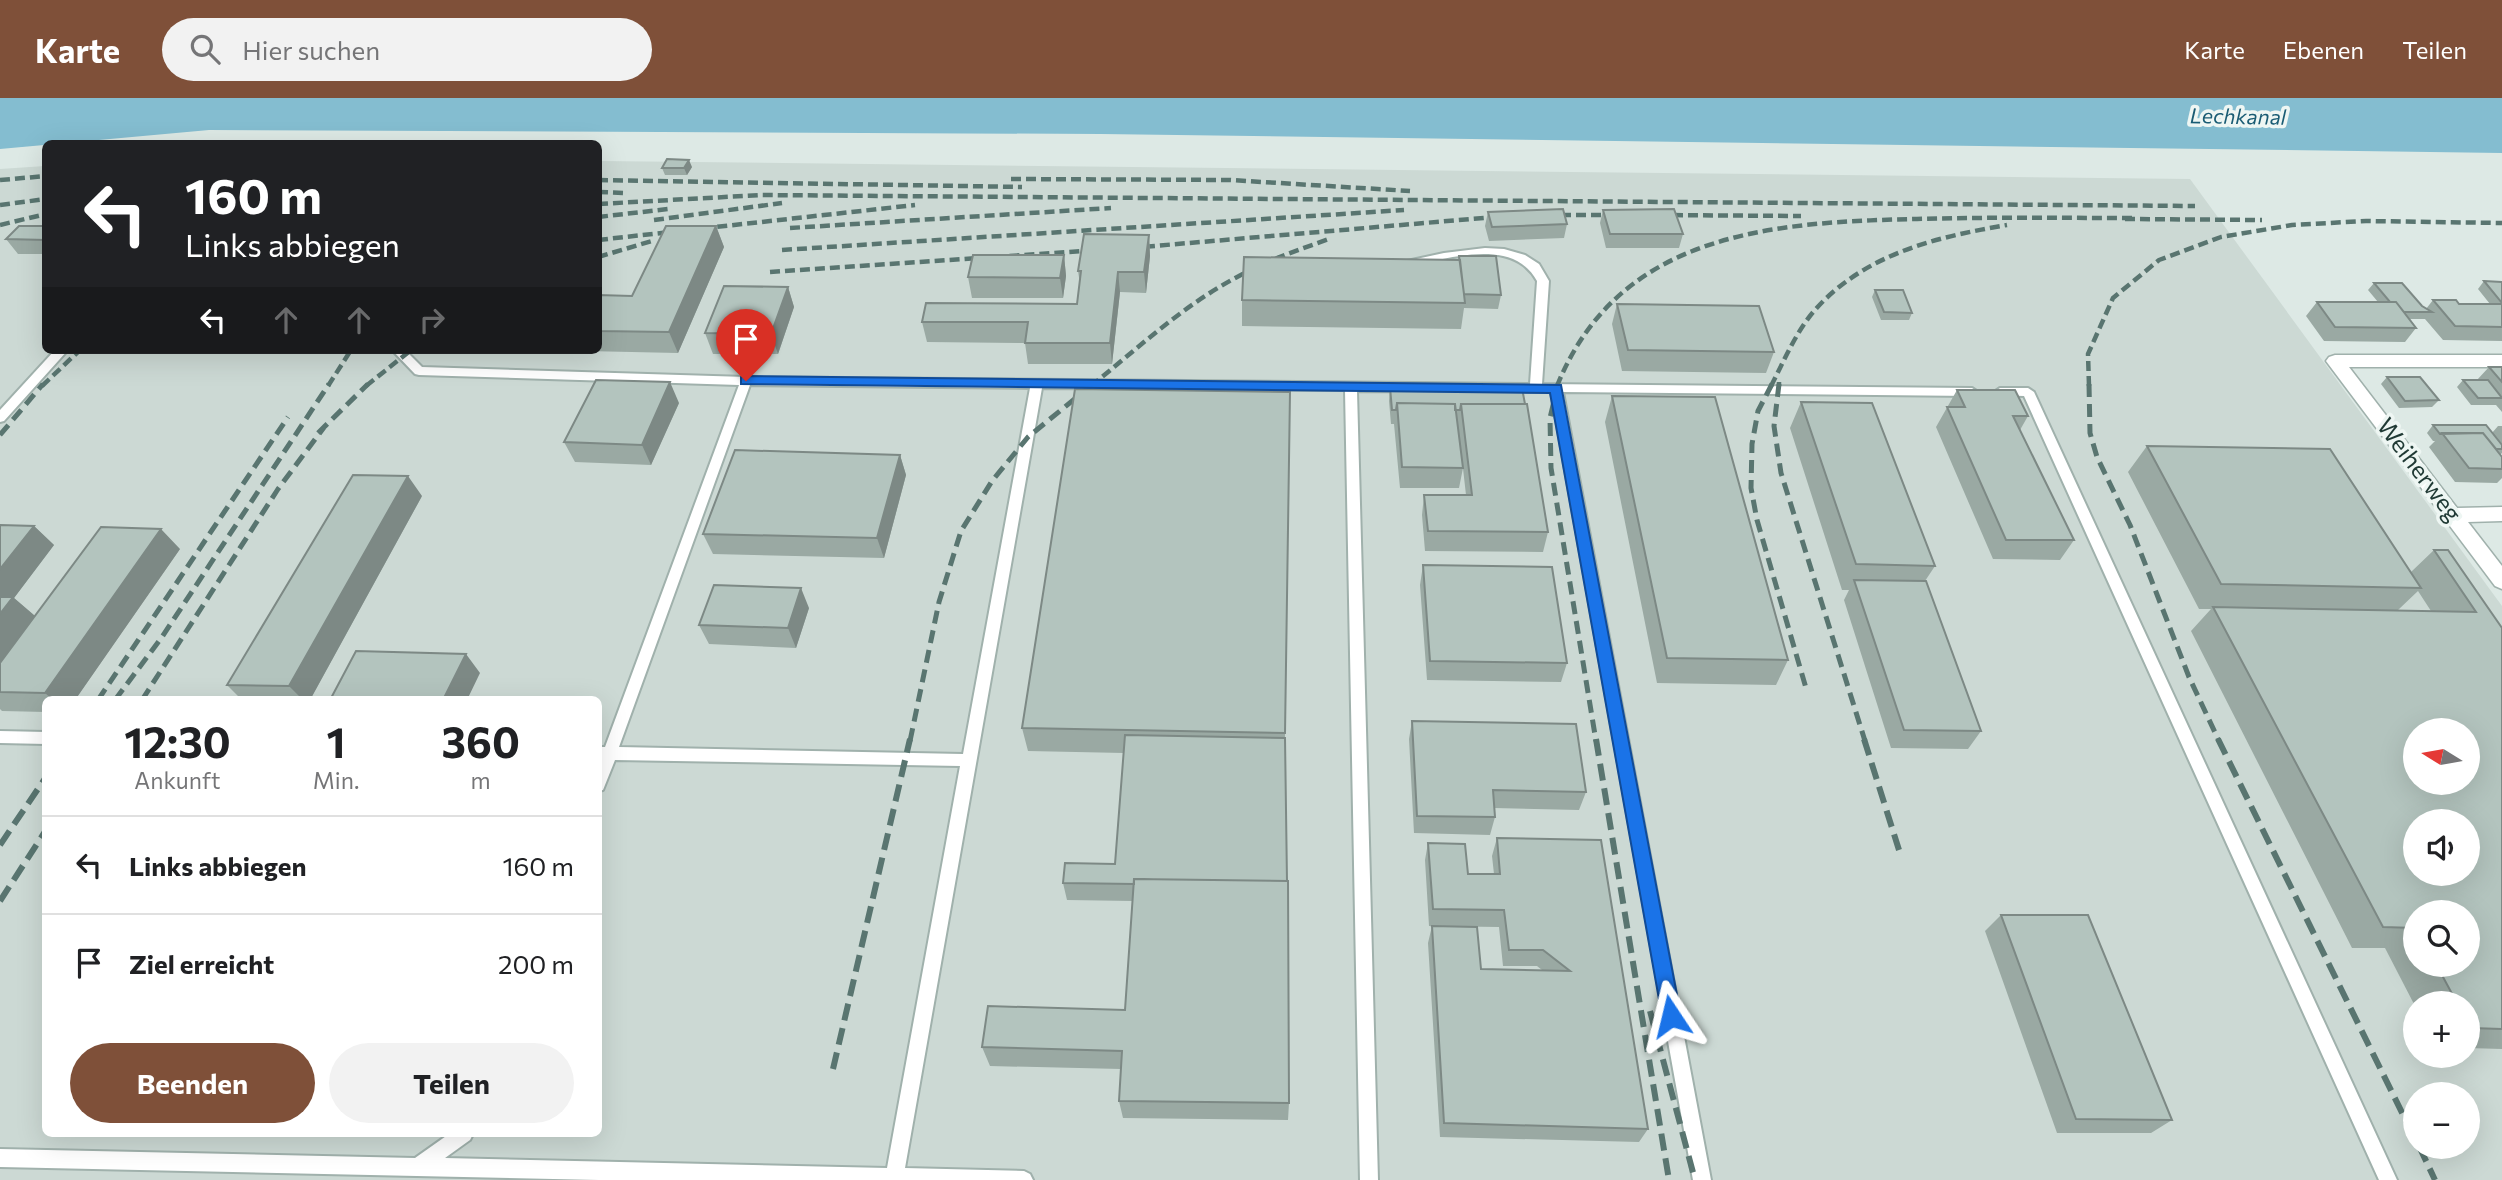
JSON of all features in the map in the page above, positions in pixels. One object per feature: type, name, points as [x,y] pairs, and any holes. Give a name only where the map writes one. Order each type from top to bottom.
[{"type":"street","name":"Weiherweg","points":[[2502,360],[2335,361],[2502,581]]},
{"type":"street","points":[[2453,515],[2502,514]]},
{"type":"lane","points":[[1405,264],[1468,251],[1494,251],[1531,261],[1540,269],[1544,281],[1536,388]]},
{"type":"lane","points":[[0,418],[58,354]]},
{"type":"lane","points":[[402,354],[419,371],[746,381],[2028,392],[2388,1180]]},
{"type":"lane","points":[[746,381],[604,753],[969,760]]},
{"type":"lane","points":[[894,1177],[1037,383]]},
{"type":"lane","points":[[1352,386],[1369,1180]]},
{"type":"lane","points":[[1556,388],[1702,1180]]},
{"type":"lane","points":[[0,737],[42,738]]},
{"type":"lane","points":[[418,1167],[460,1137]]},
{"type":"lane","points":[[0,1158],[418,1167],[461,1174],[1021,1180]]},
{"type":"shaded area","points":[[602,161],[2190,179],[2502,606],[2502,1180],[0,1180],[0,169],[42,166],[42,354],[602,354]]},
{"type":"water","name":"Lechkanal","points":[[0,98],[2502,98],[2502,153],[1101,134],[209,130],[99,140],[42,140],[42,145],[0,149]]},
{"type":"building","points":[[667,159],[689,160],[684,168],[662,168]]},
{"type":"building","points":[[1563,209],[1567,224],[1492,227],[1488,212]]},
{"type":"building","points":[[1674,209],[1683,234],[1610,234],[1603,210]]},
{"type":"building","points":[[19,226],[42,226],[42,240],[6,239]]},
{"type":"building","points":[[666,226],[716,226],[669,332],[602,331],[602,295],[632,296]]},
{"type":"building","points":[[1084,234],[1149,235],[1144,272],[1118,272],[1110,343],[1025,343],[1028,322],[922,322],[926,303],[1077,304],[1081,271],[1078,271]]},
{"type":"building","points":[[973,255],[1064,255],[1060,278],[968,277]]},
{"type":"building","points":[[1459,256],[1496,256],[1501,295],[1464,294]]},
{"type":"building","points":[[1244,257],[1460,260],[1465,303],[1242,300]]},
{"type":"building","points":[[2484,281],[2502,282],[2502,303]]},
{"type":"building","points":[[2374,283],[2402,283],[2422,306],[2432,312],[2404,312],[2396,302],[2390,302]]},
{"type":"building","points":[[724,286],[788,287],[771,334],[705,333]]},
{"type":"building","points":[[1875,290],[1903,290],[1912,313],[1884,312]]},
{"type":"building","points":[[2433,300],[2456,300],[2459,304],[2502,304],[2502,327],[2455,326]]},
{"type":"building","points":[[2317,302],[2396,302],[2416,328],[2335,327]]},
{"type":"building","points":[[1617,304],[1759,306],[1774,352],[1628,350]]},
{"type":"building","points":[[2489,367],[2502,367],[2502,382]]},
{"type":"building","points":[[2387,377],[2420,377],[2439,400],[2405,401]]},
{"type":"building","points":[[596,380],[670,382],[642,445],[564,442]]},
{"type":"building","points":[[2463,380],[2488,380],[2502,398],[2478,398]]},
{"type":"building","points":[[1390,387],[1522,388],[1525,404],[1461,404],[1460,410],[1455,410],[1455,404],[1397,403],[1396,410],[1392,410]]},
{"type":"building","points":[[1075,389],[1290,392],[1285,733],[1022,728]]},
{"type":"building","points":[[1957,390],[2015,390],[2028,416],[2013,416],[2074,540],[2006,540],[1947,407],[1965,407]]},
{"type":"building","points":[[1612,396],[1715,397],[1788,660],[1667,658]]},
{"type":"building","points":[[1801,402],[1872,403],[1935,566],[1856,564]]},
{"type":"building","points":[[1397,403],[1455,404],[1463,468],[1402,467]]},
{"type":"building","points":[[1461,404],[1527,404],[1548,532],[1428,531],[1424,495],[1472,495]]},
{"type":"building","points":[[2433,425],[2486,425],[2502,445],[2502,449],[2496,449],[2483,433],[2440,434]]},
{"type":"building","points":[[2442,433],[2483,433],[2502,457],[2502,469],[2469,468]]},
{"type":"building","points":[[2147,446],[2330,449],[2421,588],[2221,584]]},
{"type":"building","points":[[735,450],[900,455],[877,538],[703,534]]},
{"type":"building","points":[[353,475],[408,476],[289,686],[227,685]]},
{"type":"building","points":[[0,525],[34,526],[0,569]]},
{"type":"building","points":[[101,527],[161,529],[45,693],[0,692],[0,663]]},
{"type":"building","points":[[2434,550],[2448,550],[2502,628],[2502,1029],[2480,1028],[2480,991],[2451,991],[2443,977],[2480,977],[2480,900],[2403,900],[2403,928],[2383,927],[2213,607],[2476,612]]},
{"type":"building","points":[[1423,565],[1552,567],[1567,663],[1430,661]]},
{"type":"building","points":[[1854,580],[1926,581],[1981,731],[1904,730]]},
{"type":"building","points":[[714,585],[801,588],[788,628],[699,625]]},
{"type":"building","points":[[0,597],[13,597],[0,614]]},
{"type":"building","points":[[356,651],[466,654],[445,696],[332,696]]},
{"type":"building","points":[[1412,721],[1576,724],[1586,792],[1493,790],[1495,817],[1417,816]]},
{"type":"building","points":[[1125,735],[1285,738],[1287,881],[1134,879],[1134,884],[1063,883],[1065,863],[1115,864]]},
{"type":"building","points":[[1497,838],[1601,840],[1648,1129],[1444,1123],[1432,926],[1477,927],[1481,969],[1570,971],[1543,950],[1509,950],[1504,910],[1433,909],[1428,843],[1465,844],[1468,874],[1500,874]]},
{"type":"building","points":[[1134,879],[1288,881],[1289,1103],[1119,1101],[1122,1051],[982,1047],[988,1006],[1125,1010]]},
{"type":"building","points":[[2001,915],[2088,915],[2172,1120],[2076,1119]]},
{"type":"railway","points":[[0,180],[42,176]]},
{"type":"railway","points":[[1011,179],[1230,180],[1410,191]]},
{"type":"railway","points":[[602,180],[1022,187]]},
{"type":"railway","points":[[602,192],[625,193]]},
{"type":"railway","points":[[602,204],[761,195],[2195,206]]},
{"type":"railway","points":[[0,205],[42,200]]},
{"type":"railway","points":[[654,220],[782,203]]},
{"type":"railway","points":[[602,240],[915,205]]},
{"type":"railway","points":[[790,228],[1111,208]]},
{"type":"railway","points":[[602,217],[668,209]]},
{"type":"railway","points":[[782,250],[1404,210]]},
{"type":"railway","points":[[0,225],[42,215]]},
{"type":"railway","points":[[1546,215],[1623,215]]},
{"type":"railway","points":[[1658,215],[1801,216]]},
{"type":"railway","points":[[1130,248],[1507,216]]},
{"type":"railway","points":[[1558,384],[1584,335],[1619,295],[1660,266],[1706,246],[1756,233],[1863,221],[2135,218]]},
{"type":"railway","points":[[2125,219],[2262,220]]},
{"type":"railway","points":[[2089,386],[2088,354],[2113,298],[2159,260],[2221,237],[2292,225],[2366,221],[2502,223]]},
{"type":"railway","points":[[1771,386],[1814,311],[1855,275],[1878,262],[1928,242],[2007,225]]},
{"type":"railway","points":[[1091,386],[1162,327],[1219,287],[1261,265],[1329,239]]},
{"type":"railway","points":[[602,256],[652,241]]},
{"type":"railway","points":[[770,272],[1099,250]]},
{"type":"railway","points":[[42,386],[76,354]]},
{"type":"railway","points":[[328,386],[348,354]]},
{"type":"railway","points":[[366,386],[406,354]]},
{"type":"railway","points":[[0,435],[43,384]]},
{"type":"railway","points":[[118,696],[162,637],[329,384]]},
{"type":"railway","points":[[325,427],[368,384]]},
{"type":"railway","points":[[910,741],[939,602],[961,531],[992,481],[1028,437],[1093,384]]},
{"type":"railway","points":[[1558,384],[1550,418],[1551,468],[1596,741]]},
{"type":"railway","points":[[1772,384],[1758,411],[1752,444],[1751,488],[1757,520],[1806,688]]},
{"type":"railway","points":[[1779,384],[1774,426],[1781,473],[1865,741]]},
{"type":"railway","points":[[2089,384],[2090,433],[2097,457],[2130,525],[2189,677],[2219,741]]},
{"type":"railway","points":[[101,696],[288,417]]},
{"type":"railway","points":[[145,696],[278,489],[325,427]]},
{"type":"railway","points":[[318,433],[325,427]]},
{"type":"railway","points":[[833,1069],[910,739]]},
{"type":"railway","points":[[1596,739],[1669,1180]]},
{"type":"railway","points":[[1864,739],[1899,850]]},
{"type":"railway","points":[[2218,739],[2403,1115]]},
{"type":"railway","points":[[0,845],[42,783]]},
{"type":"railway","points":[[0,901],[42,836]]},
{"type":"railway","points":[[1650,1011],[1695,1180]]},
{"type":"railway","points":[[2425,1159],[2435,1180]]},
{"type":"route","points":[[746,381],[1556,388],[1671,1016]]}]
